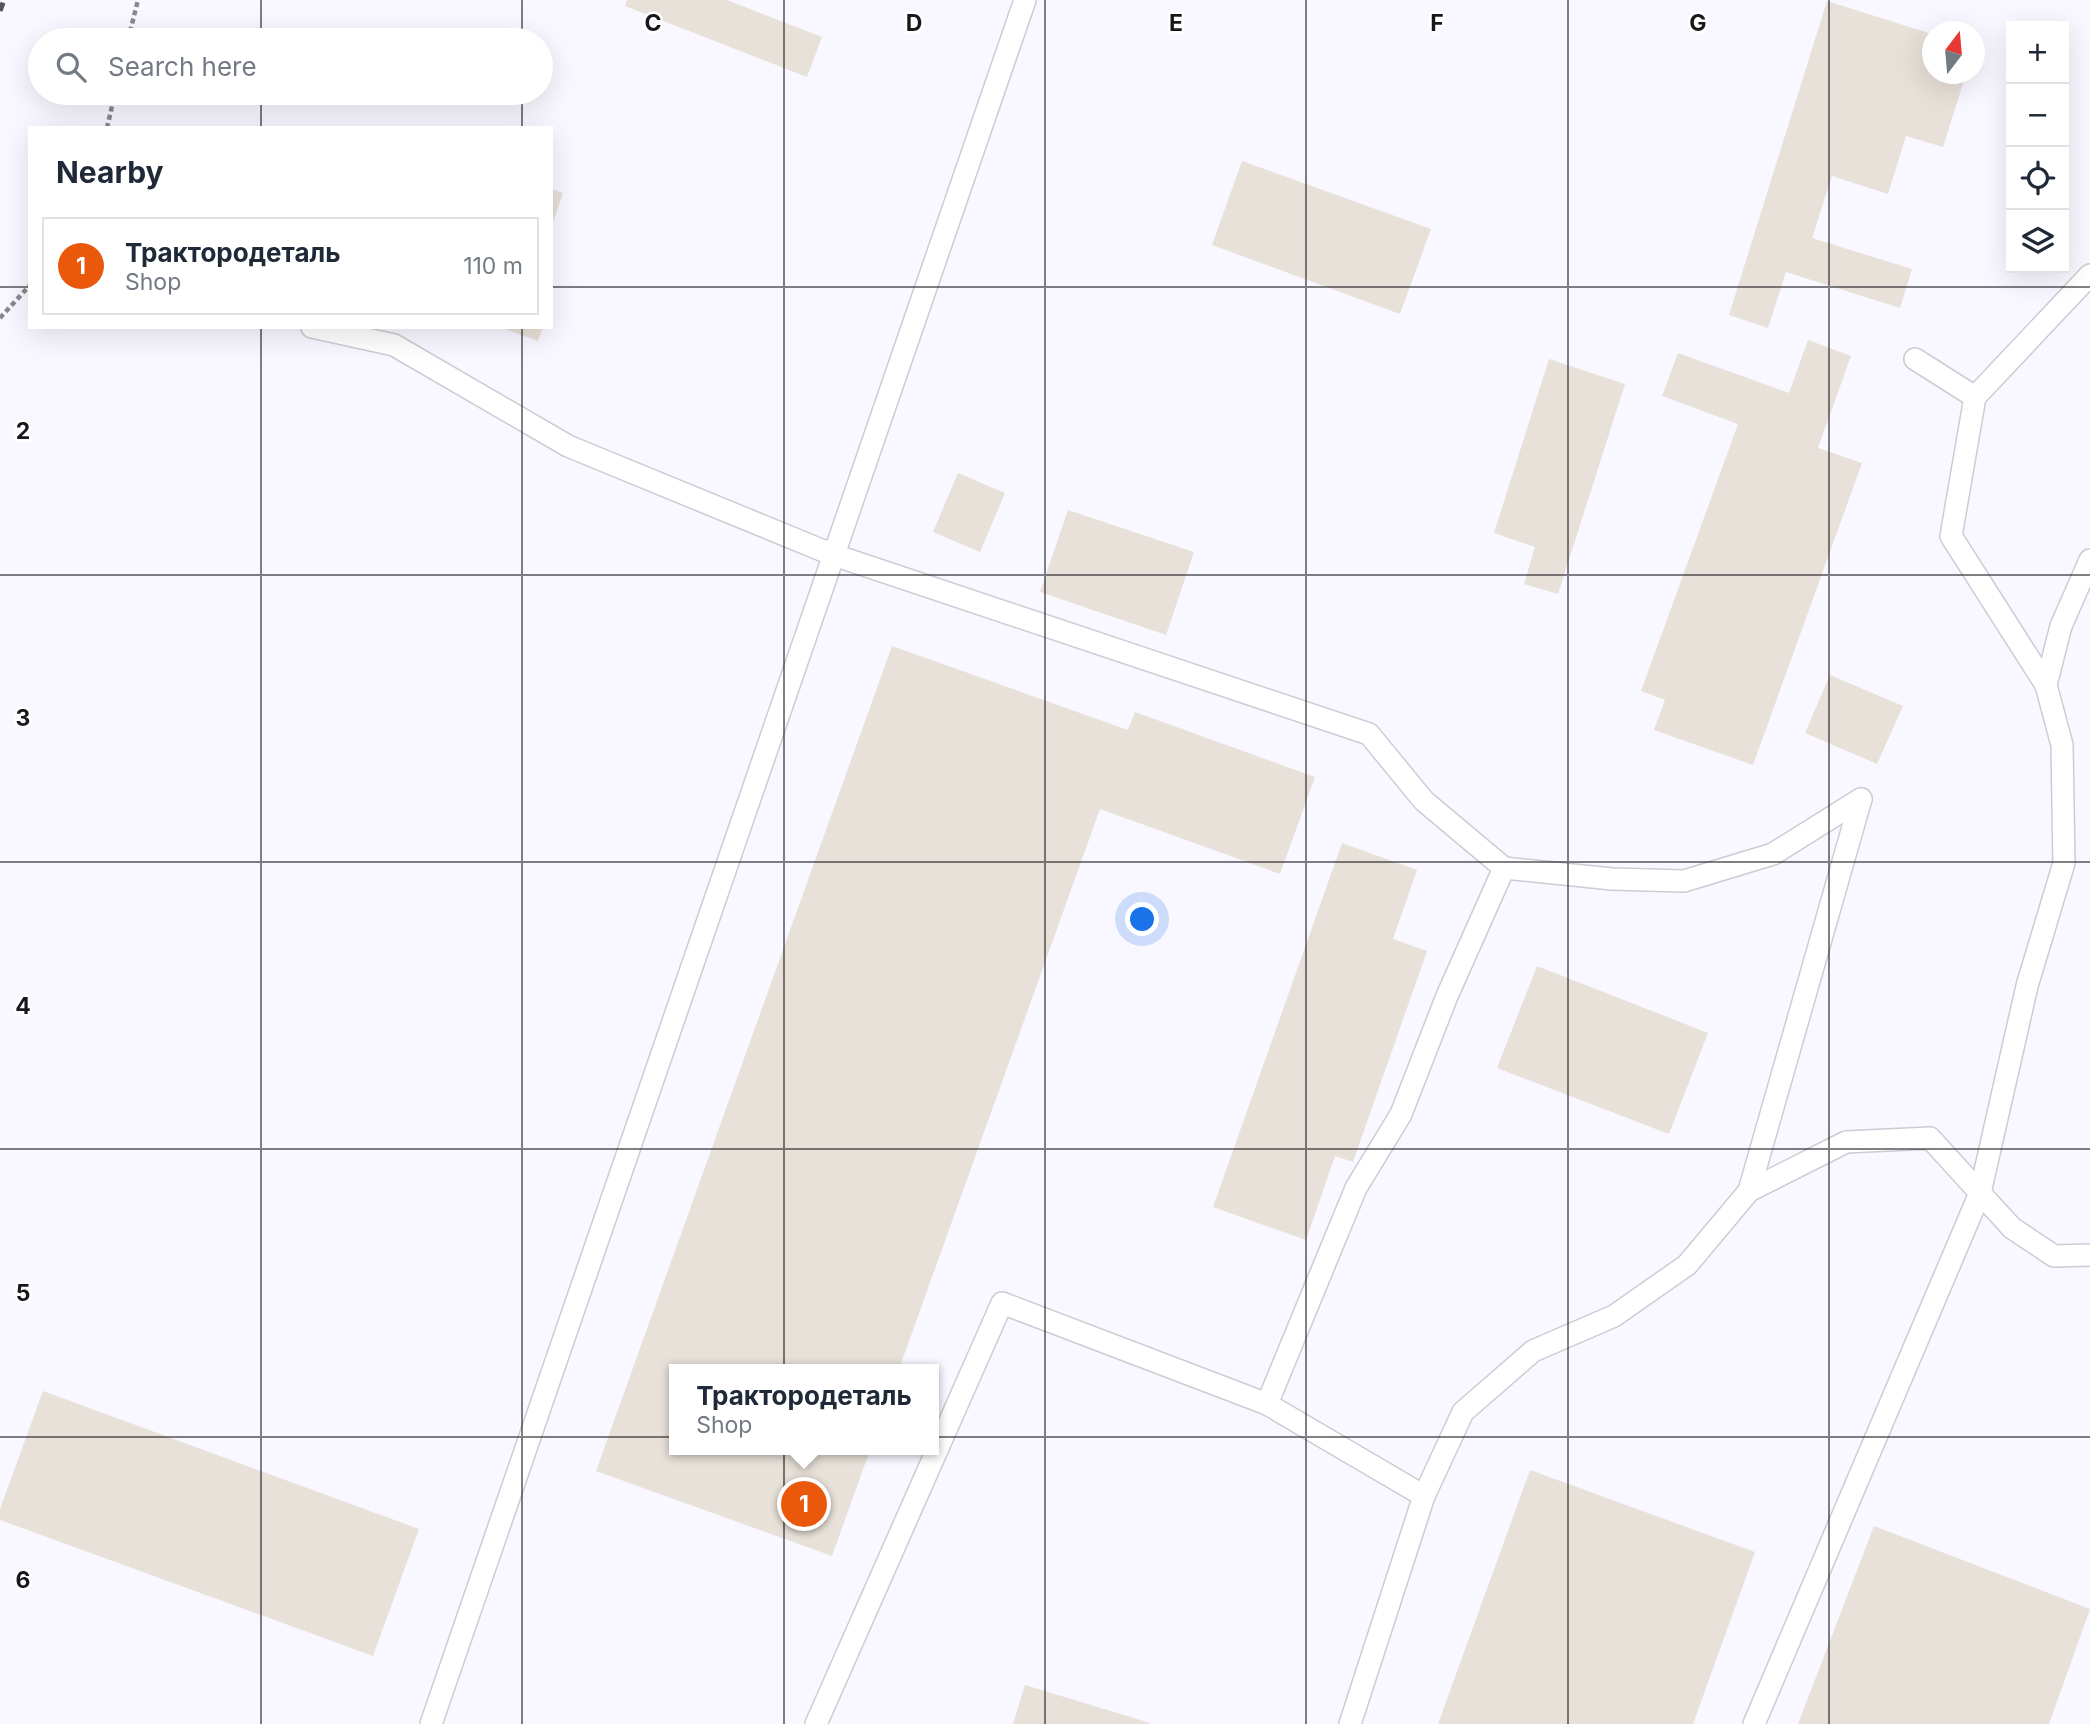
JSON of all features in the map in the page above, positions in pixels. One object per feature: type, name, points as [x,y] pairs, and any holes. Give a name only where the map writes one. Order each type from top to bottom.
[{"type":"lane","points":[[431,1724],[831,554],[1025,0]]},
{"type":"lane","points":[[1754,1724],[1980,1193],[2027,986],[2064,863],[2062,745],[2046,685],[1951,536],[1975,397],[2090,275]]},
{"type":"lane","points":[[321,329],[394,345],[568,446],[831,554],[1369,734],[1424,801],[1504,868],[1612,879],[1684,881],[1773,854],[1861,799],[1749,1191]]},
{"type":"lane","points":[[1916,359],[1975,397]]},
{"type":"lane","points":[[2046,685],[2061,626],[2090,560]]},
{"type":"lane","points":[[1267,1404],[1356,1188],[1401,1114],[1447,996],[1504,868]]},
{"type":"lane","points":[[1350,1724],[1424,1496],[1463,1412],[1533,1351],[1614,1316],[1687,1265],[1749,1191],[1846,1142],[1930,1138],[2012,1228],[2054,1256],[2090,1255]]},
{"type":"lane","points":[[939,1446],[1002,1303],[1267,1404],[1424,1496]]},
{"type":"lane","points":[[816,1724],[935,1455]]},
{"type":"path","points":[[131,28],[138,0]]},
{"type":"path","points":[[107,126],[112,105]]},
{"type":"path","points":[[0,318],[28,287]]},
{"type":"building","points":[[627,0],[727,0],[822,37],[807,77],[625,6]]},
{"type":"building","points":[[1827,1],[1922,31],[1922,84],[1963,84],[1943,147],[1906,136],[1888,194],[1832,176],[1812,238],[1912,269],[1900,308],[1786,272],[1768,328],[1729,315]]},
{"type":"building","points":[[1242,161],[1431,229],[1400,314],[1212,245]]},
{"type":"building","points":[[553,190],[563,193],[553,222]]},
{"type":"building","points":[[505,329],[542,329],[538,341]]},
{"type":"building","points":[[1808,340],[1851,356],[1818,448],[1862,463],[1753,765],[1654,730],[1665,700],[1641,691],[1738,424],[1662,396],[1678,353],[1789,393]]},
{"type":"building","points":[[1549,359],[1625,384],[1558,594],[1524,584],[1535,547],[1494,533]]},
{"type":"building","points":[[958,473],[1005,493],[980,552],[933,532]]},
{"type":"building","points":[[1068,510],[1194,552],[1166,635],[1040,592]]},
{"type":"building","points":[[892,646],[1128,730],[1135,712],[1315,777],[1280,874],[1100,809],[901,1364],[669,1364],[669,1455],[868,1455],[832,1556],[596,1471]]},
{"type":"building","points":[[1830,675],[1903,706],[1877,764],[1805,733]]},
{"type":"building","points":[[1342,843],[1417,870],[1393,939],[1427,951],[1353,1162],[1335,1156],[1306,1240],[1213,1207]]},
{"type":"building","points":[[1537,966],[1708,1033],[1669,1134],[1497,1068]]},
{"type":"building","points":[[43,1391],[419,1529],[373,1656],[0,1520],[0,1509]]},
{"type":"building","points":[[1530,1470],[1755,1552],[1693,1724],[1438,1724]]},
{"type":"building","points":[[1874,1526],[2090,1609],[2049,1724],[1798,1724]]},
{"type":"building","points":[[1025,1685],[1150,1723],[1150,1724],[1013,1724]]},
{"type":"railway","points":[[0,11],[4,0]]},
{"type":"place","name":"Трактородеталь","points":[[804,1504]]}]
